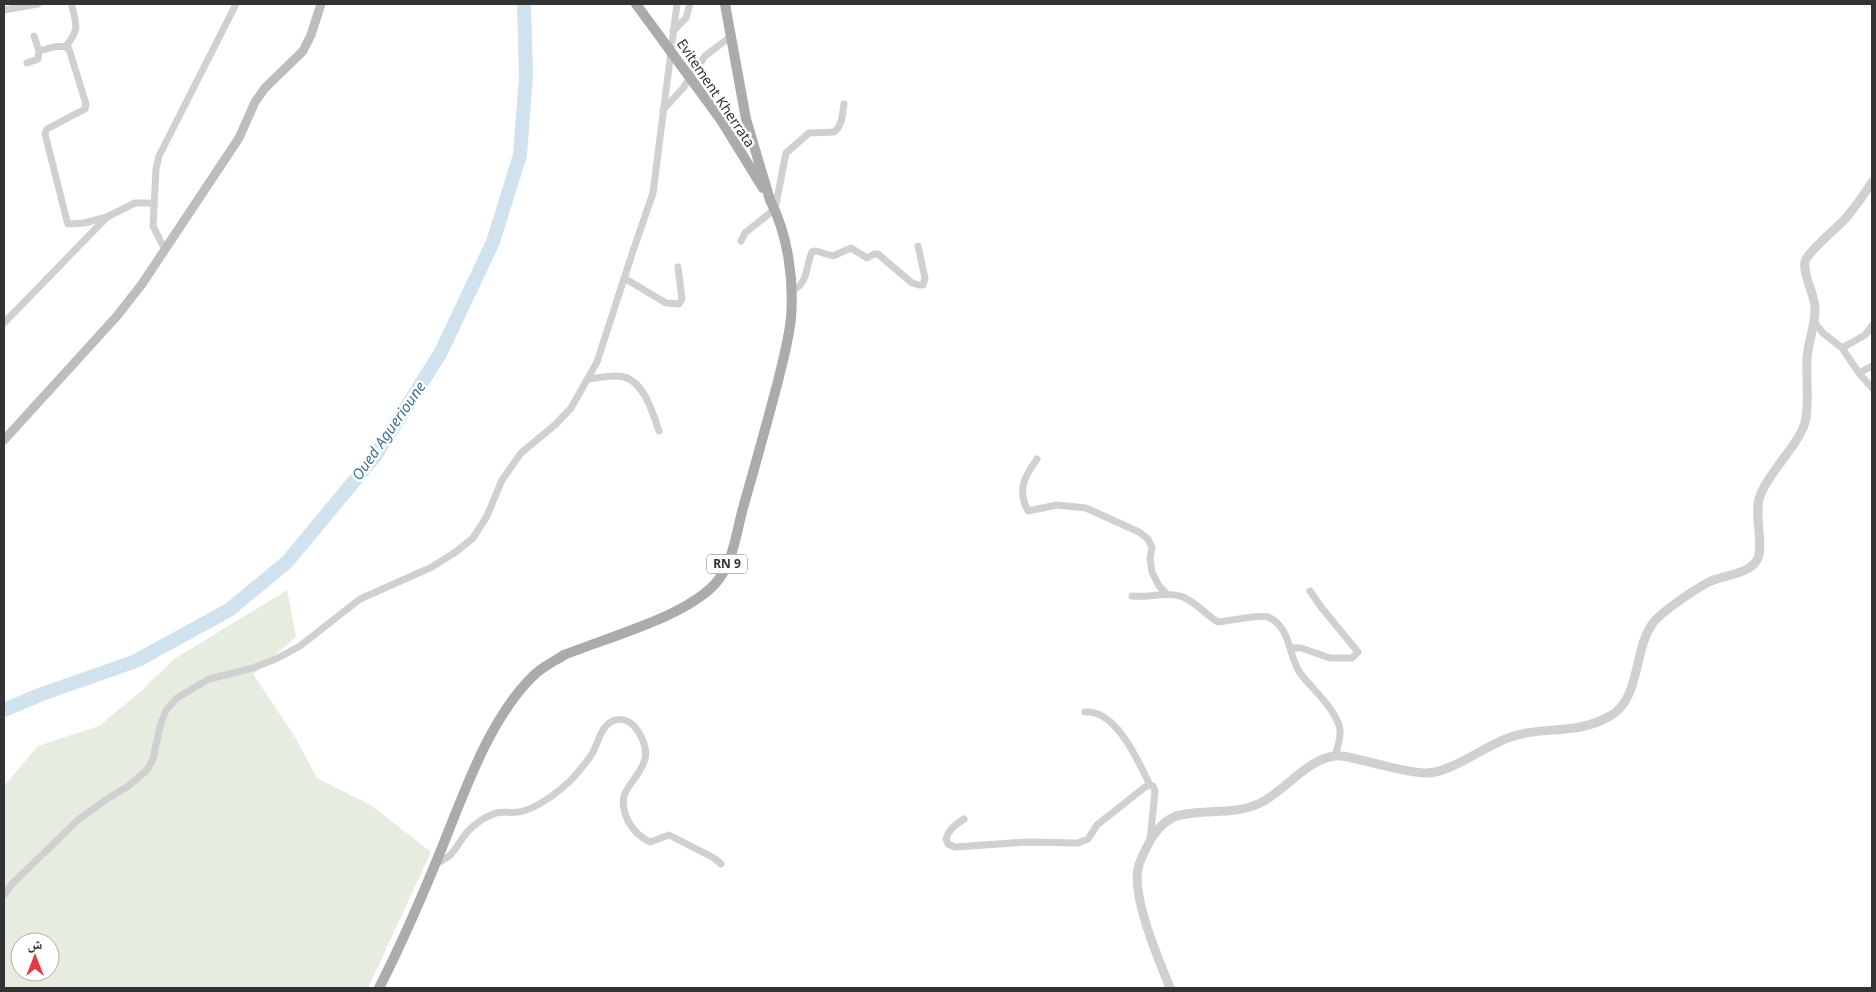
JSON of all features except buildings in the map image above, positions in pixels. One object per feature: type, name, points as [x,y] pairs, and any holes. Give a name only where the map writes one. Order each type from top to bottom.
[{"type":"main road","points":[[4,440],[117,316],[142,284],[239,138],[255,102],[265,88],[303,51],[311,35],[321,4]]},
{"type":"main road","name":"Evitement Kherrata","points":[[636,4],[721,120],[772,205]]},
{"type":"main road","name":"RN 9","points":[[379,988],[436,864],[479,760],[502,715],[524,685],[546,665],[564,655],[683,608],[715,584],[721,575],[734,544],[787,343],[791,318],[791,291],[786,244],[746,119],[725,4]]},
{"type":"street","points":[[4,10],[38,4]]},
{"type":"street","points":[[165,250],[153,226],[153,203],[159,156],[236,4]]},
{"type":"street","points":[[4,895],[12,884],[79,819],[127,787],[148,770],[166,710],[177,698],[209,679],[253,668],[278,658],[300,646],[360,599],[375,591],[411,578],[432,567],[473,538],[487,516],[502,480],[520,453],[556,424],[571,408],[597,362],[653,193],[677,4]]},
{"type":"street","points":[[673,30],[686,18],[690,4]]},
{"type":"street","points":[[39,51],[66,46],[74,37],[76,30],[72,7]]},
{"type":"street","points":[[27,63],[38,59],[39,51],[34,36]]},
{"type":"street","points":[[663,111],[683,88],[705,56],[730,37]]},
{"type":"street","points":[[66,46],[69,49],[84,98],[85,109],[47,129],[45,134],[68,224],[84,223],[107,217],[136,204],[153,203]]},
{"type":"street","points":[[741,240],[745,233],[772,205],[786,153],[809,133],[834,132],[838,129],[844,104]]},
{"type":"street","points":[[1170,988],[1144,913],[1137,886],[1137,870],[1142,856],[1156,830],[1164,822],[1178,815],[1233,811],[1257,805],[1278,793],[1320,760],[1336,755],[1428,774],[1476,755],[1507,738],[1532,732],[1566,730],[1592,724],[1617,712],[1625,702],[1630,692],[1647,633],[1654,621],[1709,582],[1752,567],[1760,556],[1757,509],[1760,494],[1806,421],[1807,355],[1814,322],[1815,306],[1805,263],[1809,254],[1844,220],[1872,182]]},
{"type":"street","points":[[4,323],[107,217]]},
{"type":"street","points":[[791,291],[798,288],[802,283],[812,252],[816,251],[833,256],[851,248],[867,258],[878,254],[912,283],[923,284],[925,278],[918,246]]},
{"type":"street","points":[[624,278],[666,303],[679,304],[682,299],[678,267]]},
{"type":"street","points":[[1814,322],[1823,334],[1842,348],[1872,388]]},
{"type":"street","points":[[1842,348],[1866,335],[1872,326]]},
{"type":"street","points":[[1859,373],[1872,366]]},
{"type":"street","points":[[588,379],[623,377],[636,382],[644,395],[659,431]]},
{"type":"street","points":[[1037,459],[1026,475],[1023,489],[1024,502],[1028,511],[1057,506],[1086,508],[1139,532],[1148,539],[1152,548],[1150,558],[1152,572],[1159,586],[1167,594]]},
{"type":"street","points":[[1291,648],[1301,648],[1330,658],[1352,658],[1358,652],[1310,591]]},
{"type":"street","points":[[1132,596],[1144,598],[1167,594],[1182,597],[1218,622],[1258,616],[1268,617],[1286,634],[1300,672],[1324,700],[1340,727],[1336,755]]},
{"type":"street","points":[[1085,712],[1095,711],[1102,715],[1128,742],[1150,785],[1153,786],[1155,791],[1150,842]]},
{"type":"street","points":[[436,864],[451,854],[464,834],[475,824],[496,814],[522,812],[558,792],[581,770],[607,726],[614,721],[623,720],[633,725],[645,744],[646,753],[644,762],[623,797],[623,807],[629,824],[642,838],[650,842],[670,835],[696,847],[721,864]]},
{"type":"street","points":[[964,820],[954,825],[948,831],[946,839],[948,844],[954,847],[1027,842],[1078,843],[1088,839],[1097,825],[1145,786],[1150,785]]},
{"type":"shaded area","points":[[287,590],[296,637],[253,674],[295,737],[317,778],[372,806],[431,852],[368,988],[4,988],[4,786],[38,746],[99,726],[140,692],[174,659]]},
{"type":"waterway","name":"Oued Aguerioune","points":[[4,710],[42,694],[136,661],[229,610],[287,562],[375,456],[440,354],[493,242],[520,155],[526,76],[524,4]]}]
